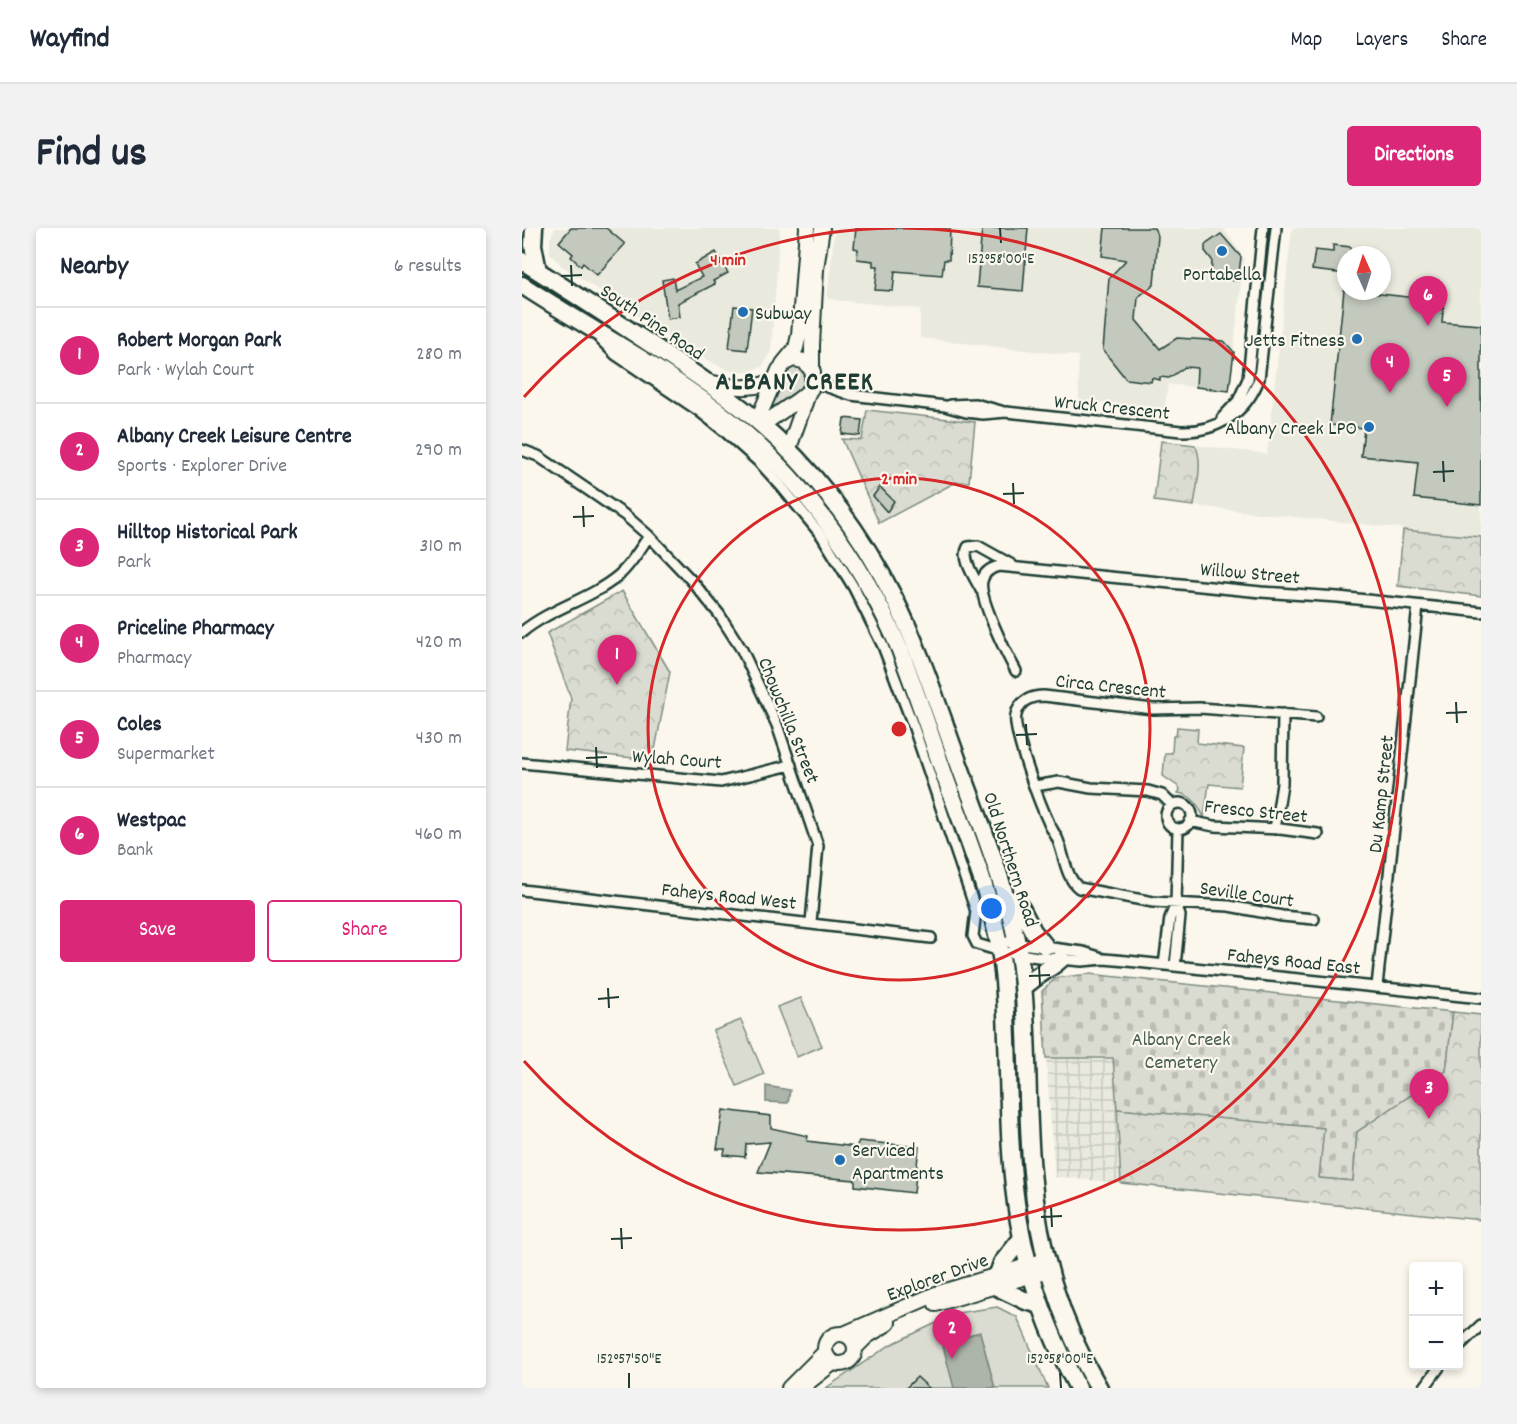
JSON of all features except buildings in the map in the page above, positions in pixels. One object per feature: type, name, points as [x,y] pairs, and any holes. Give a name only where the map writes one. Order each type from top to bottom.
[{"type":"highway","points":[[534,228],[532,245],[538,271]]},
{"type":"highway","name":"South Pine Road","points":[[522,261],[706,381],[760,423]]},
{"type":"highway","name":"South Pine Road","points":[[522,285],[590,326],[701,399],[745,442]]},
{"type":"highway","points":[[522,302],[544,300]]},
{"type":"highway","points":[[745,442],[760,423]]},
{"type":"highway","name":"Old Northern Road","points":[[760,423],[834,502],[894,597],[932,690],[1006,897],[1018,948],[1023,988],[1031,1168],[1035,1206],[1048,1265],[1064,1316],[1099,1388]]},
{"type":"highway","name":"Old Northern Road","points":[[745,442],[784,472],[821,515],[850,555],[878,604],[900,650],[919,702],[991,908],[999,946],[1006,1007],[1014,1183],[1022,1238],[1041,1305],[1062,1358],[1078,1388]]},
{"type":"highway","points":[[1006,897],[1020,908],[1045,946]]},
{"type":"highway","points":[[1023,988],[1061,959]]},
{"type":"highway","points":[[1022,1238],[1002,1263],[997,1280],[1026,1301],[1041,1305]]},
{"type":"street","points":[[760,423],[774,381],[782,365],[792,354],[798,338],[810,242],[822,228]]},
{"type":"street","points":[[1256,228],[1261,249]]},
{"type":"street","points":[[1214,426],[1233,408],[1248,379],[1263,228]]},
{"type":"street","name":"Wruck Crescent","points":[[811,381],[851,395],[945,406],[983,414],[1006,412],[1181,431],[1214,426],[1236,415],[1251,396],[1259,378],[1276,228]]},
{"type":"street","points":[[788,451],[811,381],[813,324],[810,242]]},
{"type":"street","points":[[1257,287],[1269,289]]},
{"type":"street","points":[[1256,299],[1268,300]]},
{"type":"street","points":[[1252,346],[1263,347]]},
{"type":"street","points":[[782,365],[790,360],[799,359],[806,362],[811,381]]},
{"type":"street","points":[[706,381],[741,388],[774,381]]},
{"type":"street","points":[[760,423],[811,381]]},
{"type":"street","points":[[745,442],[822,536],[873,622],[914,728],[974,903],[976,916],[974,940],[980,946],[999,946]]},
{"type":"street","name":"Chowchilla Street","points":[[522,450],[538,456],[626,516],[649,536],[692,581],[719,614],[742,650],[765,696],[818,846],[811,922]]},
{"type":"street","points":[[522,632],[534,622],[605,586],[620,575],[649,536]]},
{"type":"street","name":"Willow Street","points":[[1016,671],[966,557],[968,547],[978,546],[1017,567]]},
{"type":"street","name":"Willow Street","points":[[982,593],[982,580],[988,571],[999,566],[1481,612]]},
{"type":"street","name":"Du Kamp Street","points":[[1377,986],[1418,606]]},
{"type":"street","name":"Circa Crescent","points":[[1176,904],[1128,899],[1077,887],[1072,880],[1035,786],[1015,726],[1019,707],[1032,697],[1050,696],[1153,709],[1205,708],[1316,717]]},
{"type":"street","points":[[1275,829],[1282,784],[1283,714]]},
{"type":"street","name":"Wylah Court","points":[[522,763],[721,782],[791,765]]},
{"type":"street","name":"Fresco Street","points":[[1035,786],[1059,782],[1091,788],[1148,791],[1162,795],[1172,805]]},
{"type":"street","name":"Fresco Street","points":[[1179,803],[1187,806],[1191,813],[1190,822],[1186,827],[1178,829],[1170,826],[1166,819],[1167,811],[1172,805],[1179,803]]},
{"type":"street","name":"Fresco Street","points":[[1190,822],[1224,827],[1318,834]]},
{"type":"street","points":[[1175,966],[1180,916],[1176,904],[1178,829]]},
{"type":"street","name":"Faheys Road West","points":[[522,890],[811,922],[931,938]]},
{"type":"street","points":[[1164,965],[1170,918],[1176,904]]},
{"type":"street","name":"Seville Court","points":[[1176,904],[1229,906],[1282,916],[1314,919]]},
{"type":"street","name":"Faheys Road East","points":[[999,946],[1018,948],[1061,959],[1104,959],[1481,998]]},
{"type":"street","name":"Faheys Road East","points":[[1018,948],[1045,946],[1083,952],[1104,959]]},
{"type":"street","name":"Explorer Drive","points":[[856,1347],[867,1336],[894,1320],[997,1280],[1048,1265]]},
{"type":"street","name":"Explorer Drive","points":[[844,1334],[917,1301],[997,1280]]},
{"type":"street","points":[[1463,1342],[1481,1325]]},
{"type":"street","points":[[801,1388],[829,1358],[828,1339],[837,1334],[844,1334],[852,1339],[856,1347],[854,1357],[847,1363],[840,1365],[829,1358]]},
{"type":"street","points":[[789,1388],[829,1358]]},
{"type":"street","points":[[1424,1388],[1437,1370]]},
{"type":"shaded area","points":[[555,228],[780,228],[771,351],[762,367],[746,372],[730,371],[693,353],[562,266],[550,254],[550,239]]},
{"type":"shaded area","points":[[835,228],[1223,228],[1244,258],[1229,391],[1168,384],[1164,412],[1079,400],[1078,356],[920,338],[920,309],[827,299]]},
{"type":"shaded area","points":[[1292,228],[1481,228],[1481,537],[1194,506],[1199,460],[1195,445],[1267,454]]},
{"type":"shaded area","points":[[1046,1058],[1113,1058],[1121,1183],[1055,1177]]},
{"type":"shaded area","points":[[766,1086],[790,1090],[788,1103],[766,1102]]},
{"type":"shaded area","points":[[980,1332],[995,1388],[954,1388],[942,1342]]},
{"type":"green space","points":[[790,367],[801,368],[807,376],[805,385],[796,395],[766,414],[785,372]]},
{"type":"green space","points":[[867,410],[975,422],[969,482],[956,482],[879,523],[842,439],[862,440]]},
{"type":"green space","points":[[1161,441],[1195,445],[1199,467],[1194,506],[1154,501]]},
{"type":"green space","points":[[1403,530],[1481,537],[1481,596],[1398,586]]},
{"type":"green space","points":[[622,591],[670,672],[653,760],[565,751],[571,698],[547,633]]},
{"type":"green space","points":[[1177,727],[1198,729],[1197,743],[1244,748],[1240,787],[1209,784],[1204,818],[1195,802],[1188,796],[1178,793],[1179,787],[1163,776],[1165,753],[1172,753],[1173,736],[1176,736]]},
{"type":"green space","name":"Albany Creek Cemetery","points":[[1089,974],[1453,1012],[1446,1072],[1357,1132],[1353,1181],[1319,1178],[1323,1128],[1117,1109],[1113,1058],[1046,1058],[1042,991],[1056,978]]},
{"type":"green space","points":[[801,998],[822,1046],[797,1057],[777,1007]]},
{"type":"green space","points":[[1453,1012],[1481,1015],[1481,1220],[1121,1183],[1117,1109],[1324,1128],[1319,1178],[1353,1181],[1357,1132],[1446,1071]]},
{"type":"green space","points":[[741,1020],[764,1074],[737,1086],[713,1031]]},
{"type":"green space","points":[[997,1307],[1017,1317],[1048,1388],[826,1388],[890,1345],[957,1313]]},
{"type":"place","name":"Portabella","points":[[1222,251]]},
{"type":"place","name":"Subway","points":[[743,312]]},
{"type":"place","name":"Westpac","points":[[1428,326]]},
{"type":"place","name":"Jetts Fitness","points":[[1357,339]]},
{"type":"place","name":"Priceline Pharmacy","points":[[1390,393]]},
{"type":"place","name":"Coles","points":[[1447,407]]},
{"type":"place","name":"Albany Creek LPO","points":[[1369,427]]},
{"type":"place","name":"Robert Morgan Park","points":[[617,685]]},
{"type":"place","name":"Hilltop Historical Park","points":[[1429,1119]]},
{"type":"place","name":"Serviced Apartments","points":[[840,1160]]},
{"type":"place","name":"Albany Creek Leisure Centre","points":[[952,1359]]},
{"type":"district","name":"ALBANY CREEK","points":[[795,380]]}]
